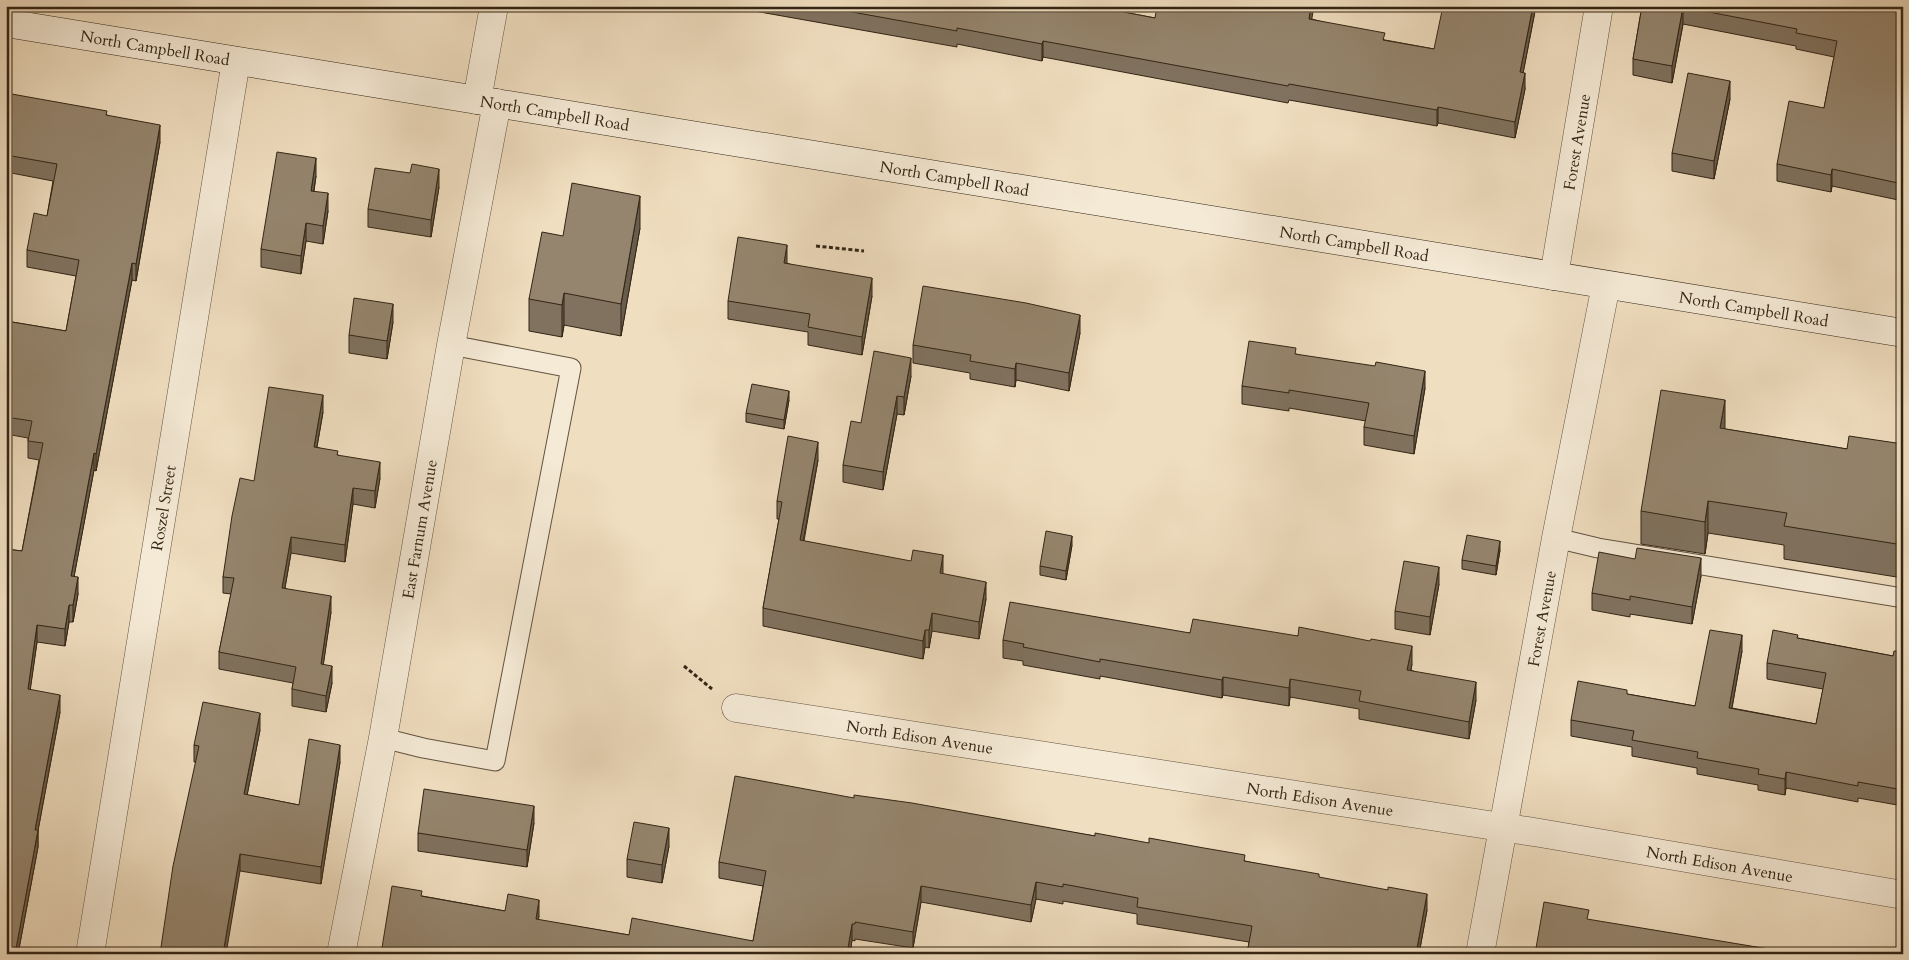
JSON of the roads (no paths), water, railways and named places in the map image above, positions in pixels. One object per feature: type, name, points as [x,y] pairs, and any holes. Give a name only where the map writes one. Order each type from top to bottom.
[{"type":"street","name":"East Farnum Avenue","points":[[341,954],[383,738],[452,345],[487,101],[494,6]]},
{"type":"street","name":"Forest Avenue","points":[[1554,276],[1599,6]]},
{"type":"street","name":"North Campbell Road","points":[[6,23],[1903,333]]},
{"type":"street","name":"Roszel Street","points":[[90,954],[236,61]]},
{"type":"street","name":"Forest Avenue","points":[[1480,954],[1556,538],[1606,284]]},
{"type":"street","name":"North Edison Avenue","points":[[736,708],[1504,828],[1903,895]]},
{"type":"lane","points":[[383,738],[495,762],[571,368],[452,345]]},
{"type":"lane","points":[[1556,538],[1903,598]]}]
